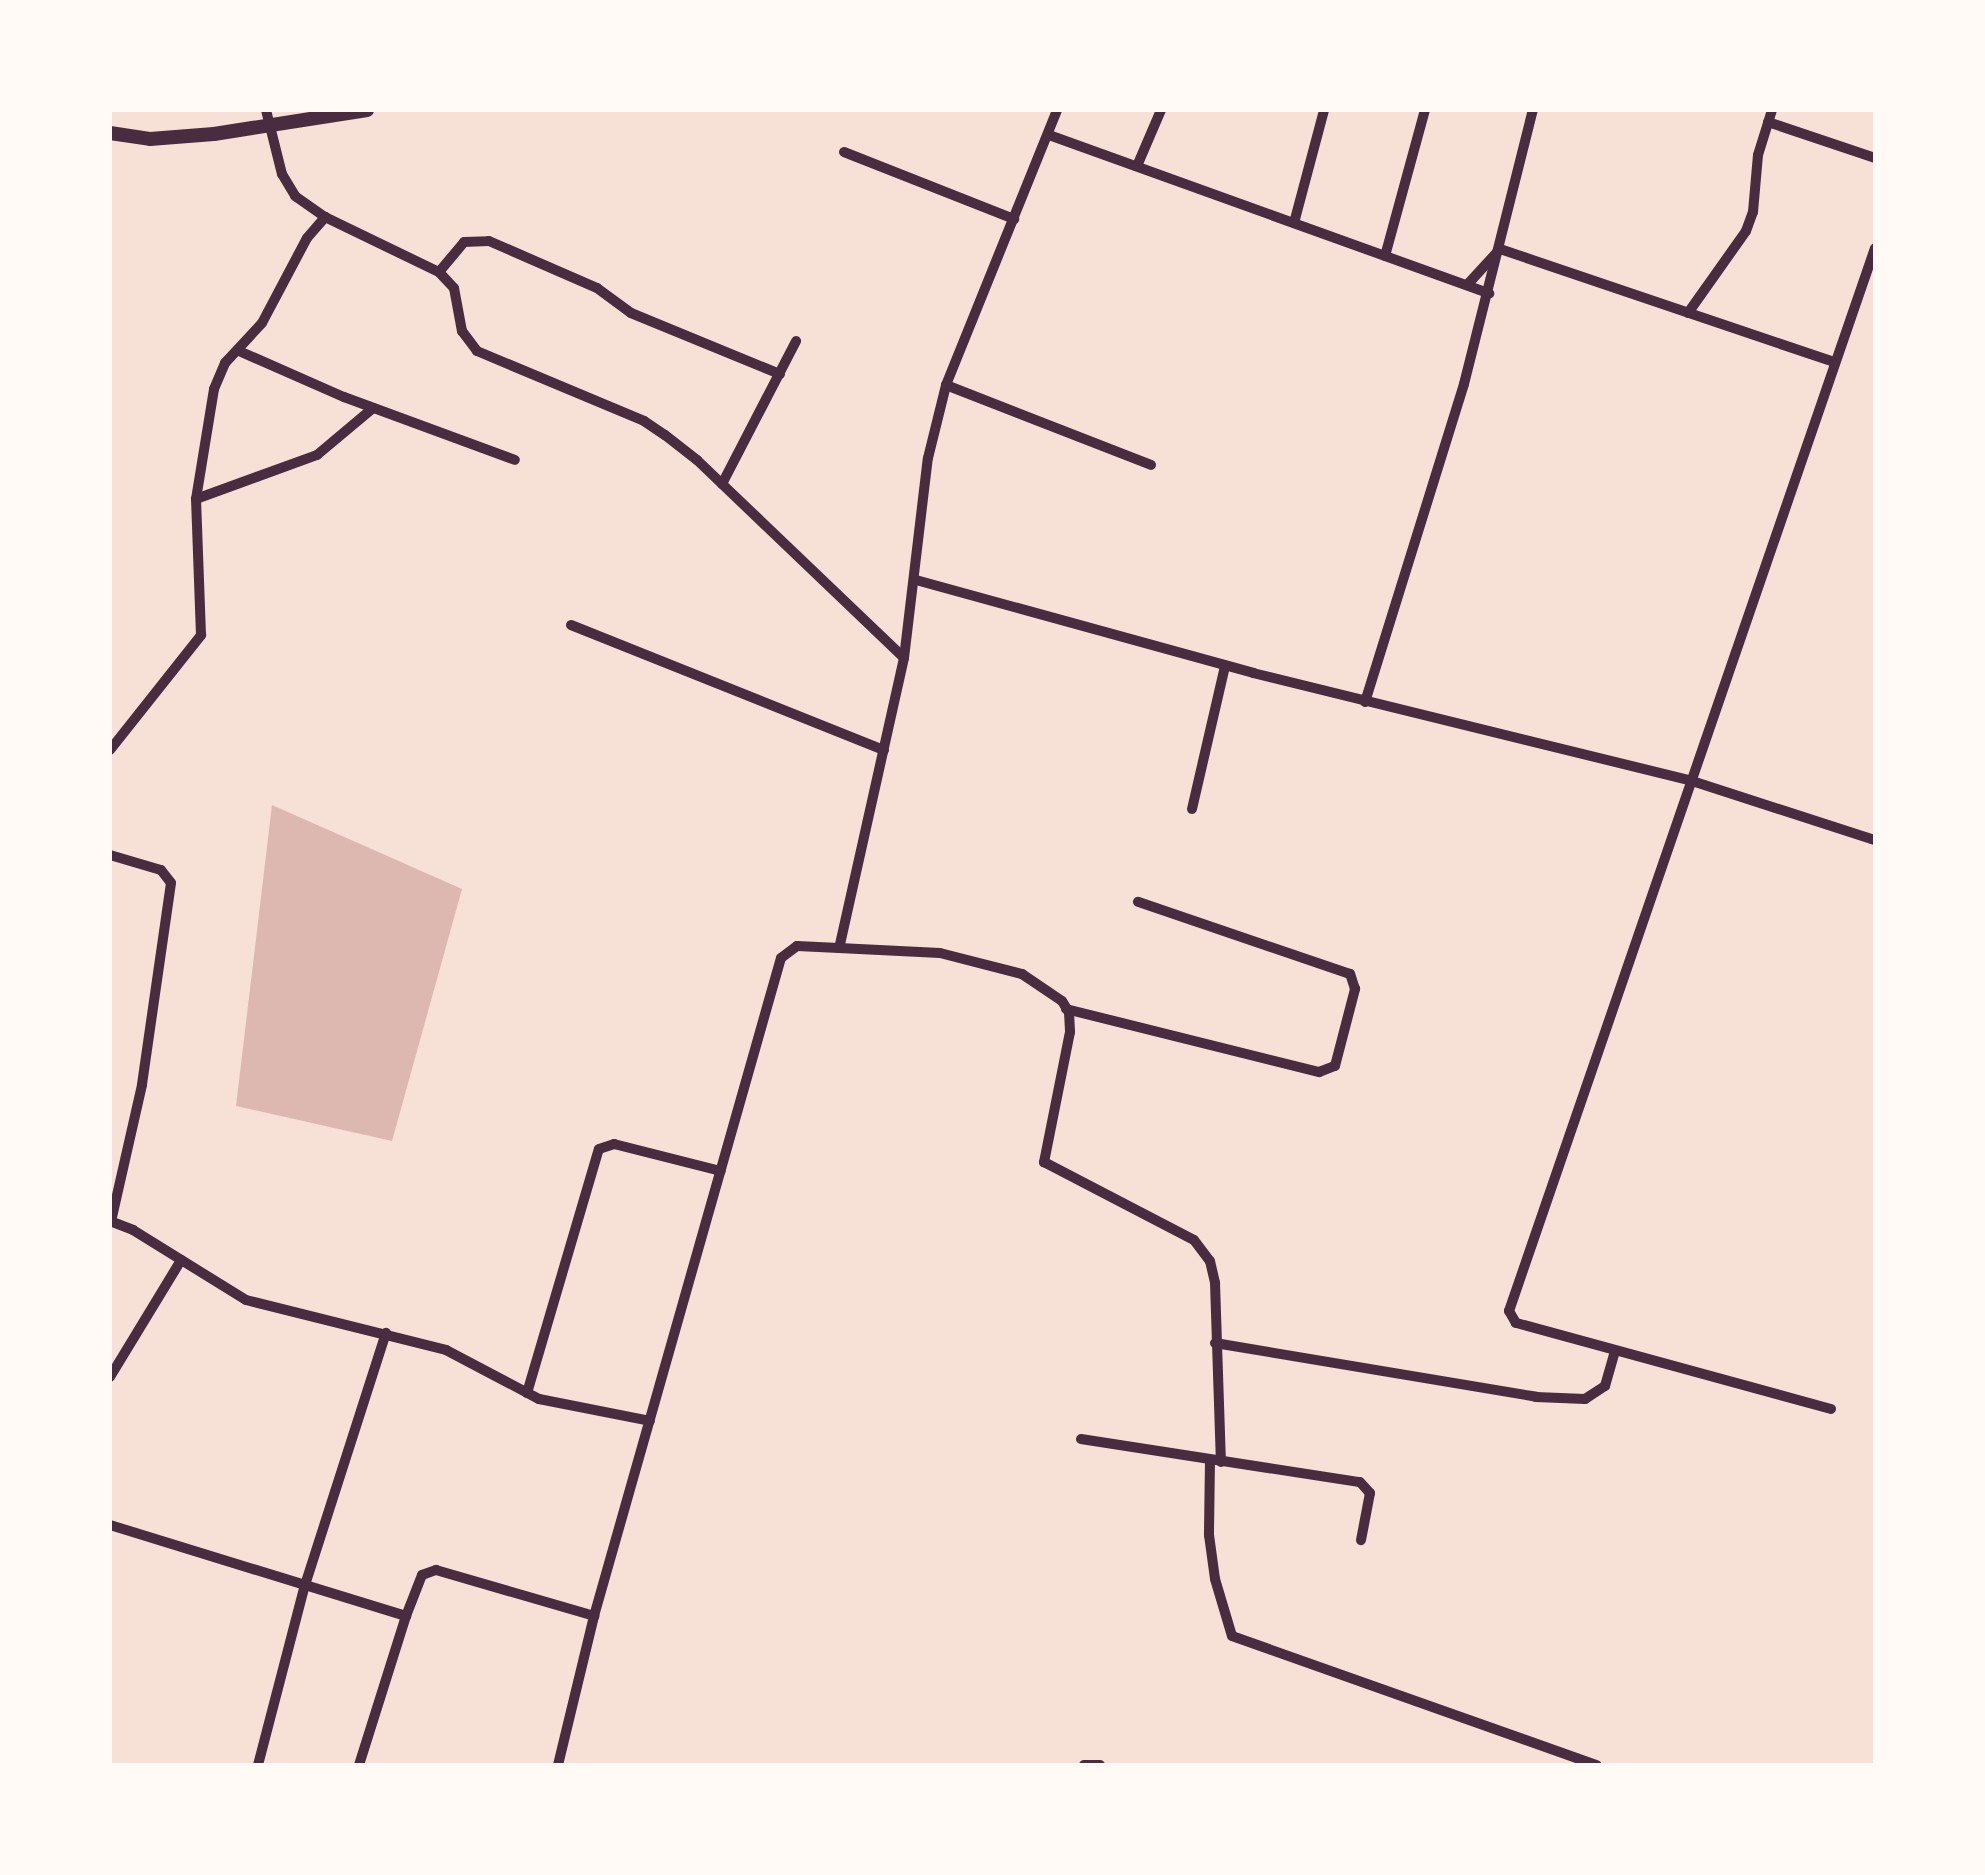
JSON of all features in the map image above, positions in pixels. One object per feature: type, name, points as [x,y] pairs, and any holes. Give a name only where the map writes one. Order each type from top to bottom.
[{"type":"street","points":[[266,110],[282,174],[295,196],[325,217],[439,272],[454,288],[462,330],[477,351],[644,421],[722,484],[904,658]]},
{"type":"street","points":[[110,133],[150,139],[367,110]]},
{"type":"street","points":[[839,948],[904,658],[928,458],[946,386],[1058,110]]},
{"type":"street","points":[[1137,166],[1160,110]]},
{"type":"street","points":[[1294,223],[1324,110]]},
{"type":"street","points":[[1385,256],[1424,110]]},
{"type":"street","points":[[1365,702],[1490,294],[1533,110]]},
{"type":"street","points":[[1688,313],[1746,231],[1758,155],[1770,116],[1875,158]]},
{"type":"street","points":[[1049,134],[1490,294]]},
{"type":"street","points":[[844,152],[1014,220]]},
{"type":"street","points":[[110,750],[201,635],[196,499],[214,388],[225,364],[262,323],[307,238],[325,217]]},
{"type":"street","points":[[439,272],[464,242],[489,241],[597,288],[632,312],[780,374]]},
{"type":"street","points":[[1831,1409],[1516,1323],[1509,1311],[1875,248]]},
{"type":"street","points":[[1467,285],[1500,249]]},
{"type":"street","points":[[1500,249],[1833,362]]},
{"type":"street","points":[[722,484],[796,341]]},
{"type":"street","points":[[239,351],[373,408],[515,460]]},
{"type":"street","points":[[946,386],[1151,465]]},
{"type":"street","points":[[196,499],[317,454],[373,408]]},
{"type":"street","points":[[916,580],[1365,702],[1689,780],[1875,840]]},
{"type":"street","points":[[570,624],[884,750]]},
{"type":"street","points":[[1192,809],[1226,666]]},
{"type":"street","points":[[110,855],[161,870],[171,884],[142,1085],[111,1221],[246,1300],[446,1350],[539,1399],[650,1421]]},
{"type":"street","points":[[558,1765],[594,1616],[782,958],[797,946],[940,953],[1022,974],[1066,1009],[1320,1072],[1336,1066],[1355,989],[1350,974],[1138,902]]},
{"type":"street","points":[[1066,1009],[1070,1032],[1044,1162],[1194,1240],[1214,1272],[1216,1461],[1209,1535],[1215,1579],[1232,1636],[1597,1765]]},
{"type":"street","points":[[526,1393],[599,1149],[614,1144],[721,1170]]},
{"type":"street","points":[[110,1377],[181,1260]]},
{"type":"street","points":[[258,1765],[305,1585],[386,1333]]},
{"type":"street","points":[[1215,1344],[1536,1397],[1585,1399],[1605,1386],[1615,1350]]},
{"type":"street","points":[[1082,1439],[1368,1486],[1361,1540]]},
{"type":"street","points":[[110,1525],[406,1616]]},
{"type":"street","points":[[359,1765],[422,1576],[436,1570],[594,1616]]},
{"type":"street","points":[[1084,1765],[1100,1765]]},
{"type":"shaded area","points":[[272,805],[462,889],[392,1141],[236,1106]]}]
